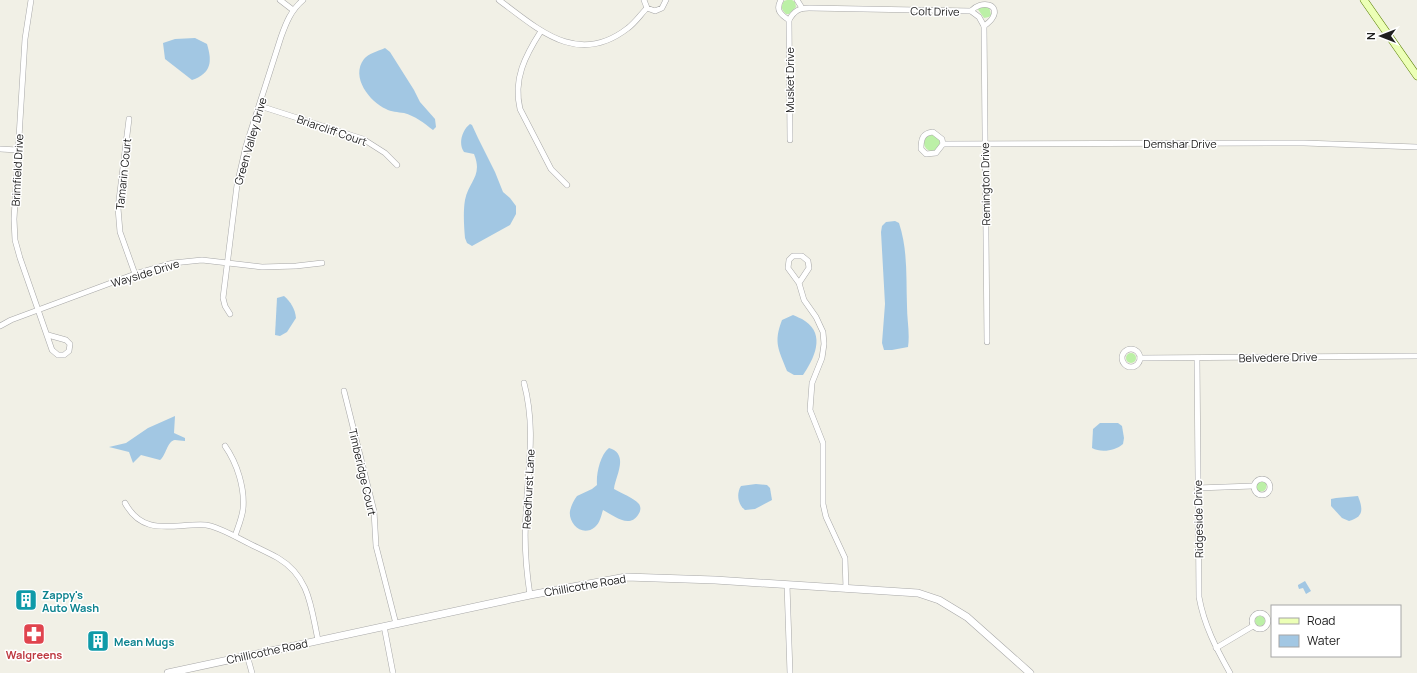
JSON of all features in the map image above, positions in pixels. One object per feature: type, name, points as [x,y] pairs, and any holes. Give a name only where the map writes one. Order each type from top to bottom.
[{"type":"main road","points":[[1364,0],[1417,76]]},
{"type":"street","name":"Brimfield Drive","points":[[31,0],[25,39],[14,219],[15,240],[52,350],[58,355],[64,355],[69,351],[70,344],[66,340],[48,335]]},
{"type":"street","points":[[280,0],[293,10]]},
{"type":"street","name":"Green Valley Drive","points":[[230,314],[224,306],[223,298],[232,210],[246,146],[281,37],[293,10],[303,0]]},
{"type":"street","points":[[499,0],[540,31],[561,41],[574,45],[589,45],[609,39],[628,28],[647,8]]},
{"type":"street","points":[[644,0],[647,8],[650,10],[659,10],[665,4],[666,0]]},
{"type":"street","points":[[781,0],[778,5],[779,12],[790,20],[796,11],[802,8],[798,0]]},
{"type":"street","name":"Colt Drive","points":[[802,8],[971,11],[979,17],[984,26],[992,20],[994,15],[993,6],[984,2],[979,2],[971,11]]},
{"type":"street","name":"Musket Drive","points":[[790,20],[790,140]]},
{"type":"street","name":"Remington Drive","points":[[984,26],[987,342]]},
{"type":"street","points":[[540,31],[526,55],[520,72],[518,101],[520,109],[551,169],[567,185]]},
{"type":"street","name":"Briarcliff Court","points":[[260,106],[363,139],[384,153],[397,165]]},
{"type":"street","name":"Tamarin Court","points":[[129,119],[118,208],[120,232],[135,274]]},
{"type":"street","points":[[933,132],[942,139],[943,144],[936,153],[926,154],[921,149],[921,140],[924,135],[928,133],[933,132]]},
{"type":"street","name":"Demshar Drive","points":[[943,144],[1304,143],[1417,147]]},
{"type":"street","points":[[0,149],[18,150]]},
{"type":"street","points":[[799,283],[809,268],[808,261],[802,256],[793,256],[789,260],[788,268],[799,283],[804,300],[816,317],[823,332],[824,344],[822,358],[812,383],[810,410],[822,444],[823,504],[826,517],[846,558],[846,589]]},
{"type":"street","name":"Wayside Drive","points":[[0,326],[11,320],[135,274],[173,263],[202,260],[262,267],[296,266],[322,263]]},
{"type":"street","name":"Belvedere Drive","points":[[1140,358],[1417,356]]},
{"type":"street","name":"Ridgeside Drive","points":[[1197,358],[1199,597],[1205,622],[1216,648],[1230,673]]},
{"type":"street","name":"Reedhurst Lane","points":[[524,383],[530,406],[531,455],[526,514],[527,577],[530,595]]},
{"type":"street","name":"Timberidge Court","points":[[344,391],[374,511],[376,546],[396,624]]},
{"type":"street","points":[[226,446],[233,458],[243,494],[243,510],[235,536]]},
{"type":"street","points":[[1197,488],[1253,486]]},
{"type":"street","points":[[125,503],[135,518],[148,525],[165,527],[208,525],[235,536],[279,559],[294,570],[303,582],[308,595],[318,640]]},
{"type":"street","name":"Chillicothe Road","points":[[168,673],[530,595],[626,577],[661,577],[918,593],[939,600],[967,617],[1030,673]]},
{"type":"street","points":[[787,585],[790,673]]},
{"type":"street","points":[[384,626],[393,673]]},
{"type":"street","points":[[1216,648],[1253,626]]},
{"type":"street","points":[[247,655],[252,673]]},
{"type":"green space","points":[[792,0],[795,2],[796,7],[789,14],[786,14],[782,8],[784,1]]},
{"type":"green space","points":[[989,6],[991,15],[984,18],[977,8]]},
{"type":"green space","points":[[932,135],[939,140],[940,143],[935,150],[932,151],[925,146],[924,143],[929,136]]},
{"type":"green space","points":[[1129,353],[1133,353],[1135,354],[1135,362],[1129,363],[1126,360],[1126,356]]},
{"type":"green space","points":[[1259,481],[1263,481],[1265,482],[1265,490],[1259,491],[1256,488],[1256,484]]},
{"type":"green space","points":[[1258,616],[1262,616],[1264,617],[1264,625],[1258,626],[1255,623],[1255,619]]},
{"type":"water","points":[[195,38],[207,44],[210,61],[207,70],[199,77],[192,80],[165,59],[163,43],[175,39]]},
{"type":"water","points":[[385,48],[390,52],[420,102],[435,119],[436,127],[433,130],[412,116],[390,111],[380,106],[368,95],[361,81],[359,73],[360,66],[364,59],[368,56]]},
{"type":"water","points":[[470,124],[472,125],[495,172],[503,192],[516,206],[516,214],[510,225],[472,246],[467,243],[465,238],[464,209],[467,193],[477,168],[474,154],[464,152],[461,145],[463,133]]},
{"type":"water","points":[[895,221],[899,223],[904,243],[909,342],[908,347],[884,350],[882,343],[885,304],[881,232],[882,226],[886,222]]},
{"type":"water","points":[[284,296],[292,306],[296,318],[287,332],[280,336],[275,335],[277,298]]},
{"type":"water","points":[[793,315],[804,320],[815,333],[816,347],[814,355],[803,375],[794,375],[787,371],[778,346],[779,328],[782,320]]},
{"type":"water","points":[[175,416],[174,433],[185,438],[185,441],[172,441],[160,460],[141,455],[133,463],[129,452],[109,447],[126,443],[148,428]]},
{"type":"water","points":[[1100,423],[1118,423],[1122,426],[1124,438],[1123,444],[1108,450],[1096,450],[1092,448],[1093,429]]},
{"type":"water","points":[[609,448],[619,455],[620,460],[620,466],[614,489],[637,502],[640,506],[640,512],[634,519],[626,521],[621,520],[603,510],[595,527],[590,530],[581,530],[577,528],[571,520],[571,507],[577,496],[597,485],[599,465],[603,455]]},
{"type":"water","points":[[756,484],[767,485],[770,488],[772,500],[755,509],[745,510],[739,502],[739,489],[741,486]]},
{"type":"water","points":[[1358,496],[1361,505],[1360,515],[1349,521],[1342,518],[1331,506],[1331,499]]},
{"type":"water","points":[[1305,581],[1311,591],[1306,594],[1303,588],[1299,589],[1298,586]]},
{"type":"place","name":"Zappy's Auto Wash","points":[[26,600]]},
{"type":"place","name":"Walgreens","points":[[34,634]]},
{"type":"place","name":"Mean Mugs","points":[[98,641]]}]
